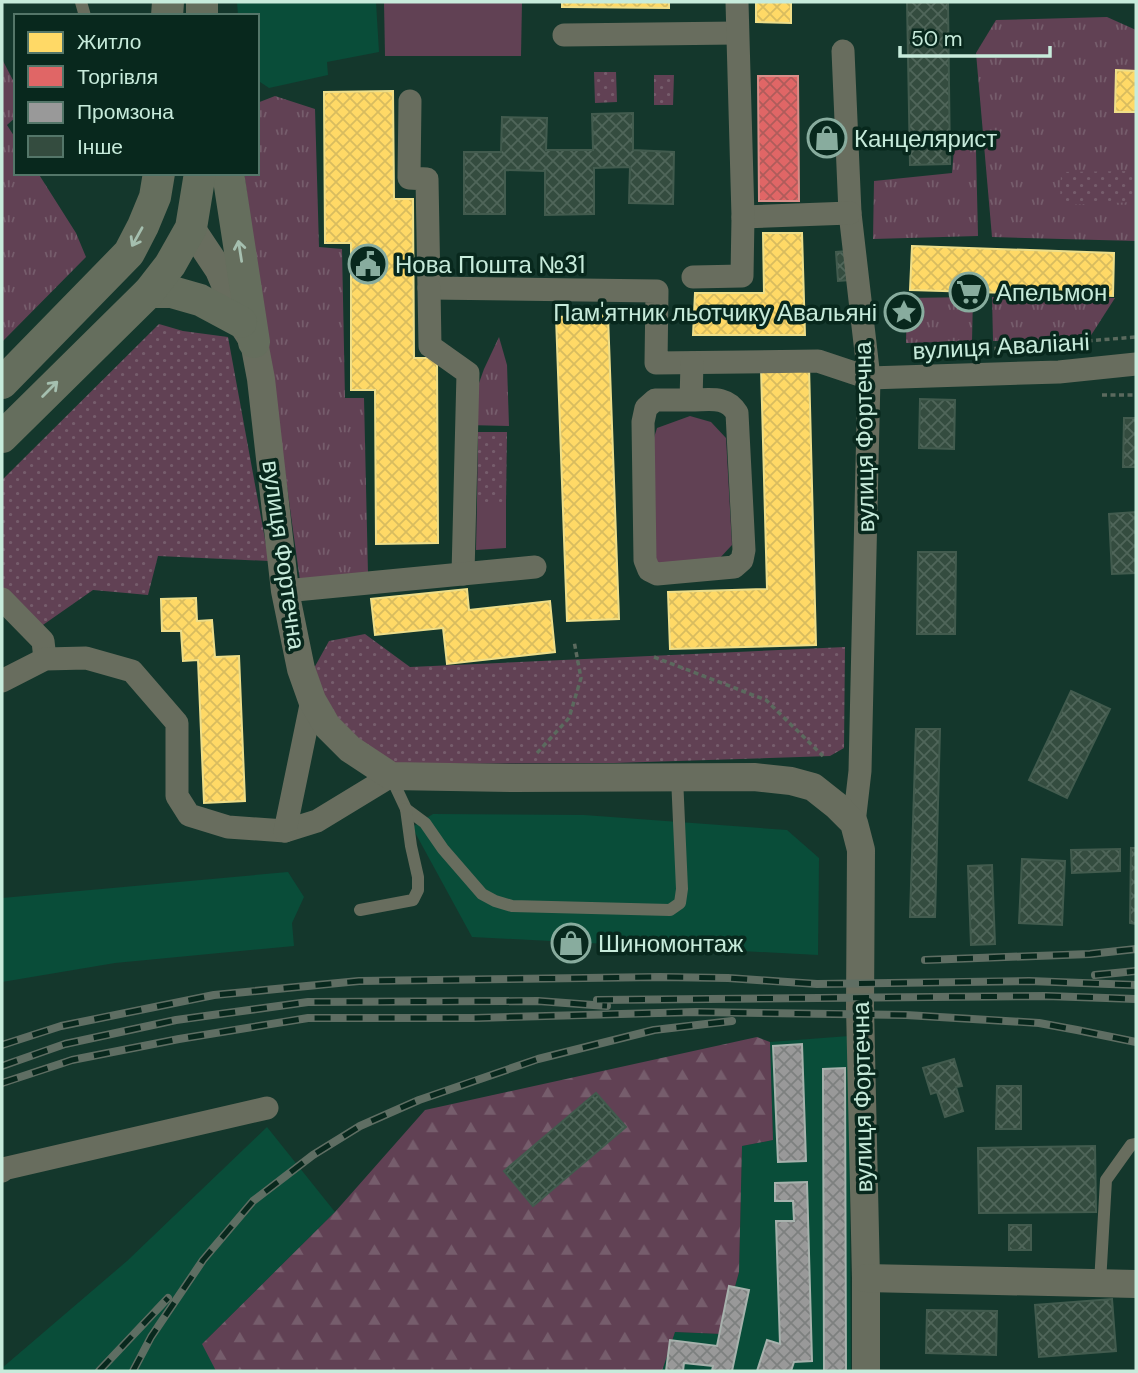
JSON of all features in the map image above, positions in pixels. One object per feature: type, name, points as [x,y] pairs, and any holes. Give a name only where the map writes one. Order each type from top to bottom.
[{"type":"main road","points":[[2,437],[149,292],[170,265],[191,228],[200,175]]},
{"type":"main road","points":[[228,175],[248,332]]},
{"type":"main road","points":[[157,185],[177,214],[191,228]]},
{"type":"main road","points":[[2,383],[129,253],[143,226],[157,185]]},
{"type":"main road","points":[[149,292],[172,292],[200,300],[248,332]]},
{"type":"street","points":[[693,277],[742,276],[737,2]]},
{"type":"street","points":[[564,35],[737,33]]},
{"type":"street","name":"вулиця Фортечна","points":[[844,51],[850,213],[869,378],[860,771],[854,823],[861,850],[860,1007],[866,1371]]},
{"type":"street","points":[[410,101],[409,178],[427,179],[430,346],[468,373],[463,574]]},
{"type":"street","points":[[743,217],[850,213]]},
{"type":"street","name":"вулиця Фортечна","points":[[191,228],[219,270],[248,332],[261,379],[285,592],[301,669],[312,700],[327,726],[350,749],[391,776]]},
{"type":"street","name":"вулиця Аваліані","points":[[429,288],[657,291],[656,363],[818,362],[869,378],[1059,372],[1136,364]]},
{"type":"street","points":[[691,400],[692,363]]},
{"type":"street","points":[[655,400],[691,400],[725,400],[737,413],[744,550],[742,560],[734,567],[657,574],[649,570],[645,560],[643,422],[646,408],[655,400]]},
{"type":"street","points":[[285,592],[535,566]]},
{"type":"street","points":[[2,599],[43,641],[45,659]]},
{"type":"street","points":[[2,681],[45,659],[86,658],[132,671],[177,723],[177,796],[189,815],[228,827],[285,831],[317,821],[391,776],[754,777],[791,781],[813,787],[854,823]]},
{"type":"street","points":[[285,831],[312,700]]},
{"type":"street","points":[[2,1170],[267,1108]]},
{"type":"street","points":[[866,1278],[1136,1284]]},
{"type":"lane","points":[[360,910],[413,900],[418,890],[406,810],[391,776]]},
{"type":"lane","points":[[406,810],[425,823],[443,849],[482,894],[495,901],[512,906],[670,910],[680,903],[682,889],[677,777]]},
{"type":"lane","points":[[1100,1283],[1106,1180],[1131,1145],[1136,1144]]},
{"type":"path","points":[[947,353],[1136,337]]},
{"type":"path","points":[[1102,395],[1136,395]]},
{"type":"path","points":[[514,778],[569,718],[581,678],[574,641]]},
{"type":"path","points":[[654,657],[766,700],[823,756]]},
{"type":"shaded area","points":[[237,2],[376,2],[379,52],[327,62],[328,75],[269,88],[259,81],[259,14],[238,14]]},
{"type":"shaded area","points":[[433,814],[584,815],[787,830],[819,858],[818,955],[472,937],[412,827]]},
{"type":"shaded area","points":[[288,872],[304,897],[292,923],[294,946],[115,963],[2,982],[2,898]]},
{"type":"shaded area","points":[[849,1036],[851,1371],[662,1371],[675,1332],[722,1334],[739,1272],[742,1146],[773,1140],[770,1042]]},
{"type":"shaded area","points":[[267,1127],[335,1212],[203,1343],[216,1371],[2,1371],[2,1368],[127,1261]]},
{"type":"green space","points":[[384,2],[522,2],[521,56],[385,56]]},
{"type":"green space","points":[[1107,17],[1136,30],[1136,241],[992,237],[976,53],[996,20]]},
{"type":"green space","points":[[2,59],[14,82],[14,119],[7,125],[14,136],[14,175],[39,175],[76,233],[86,257],[2,342]]},
{"type":"green space","points":[[594,72],[616,72],[617,102],[595,103]]},
{"type":"green space","points":[[654,75],[674,75],[673,105],[654,105]]},
{"type":"green space","points":[[275,96],[315,109],[319,247],[342,249],[345,398],[364,398],[368,574],[300,581],[244,175],[259,175],[259,102]]},
{"type":"green space","points":[[954,149],[976,150],[978,236],[873,239],[874,181],[952,173]]},
{"type":"green space","points":[[1136,171],[1136,202],[1060,205],[1061,172]]},
{"type":"green space","points":[[973,297],[972,341],[906,343],[907,298]]},
{"type":"green space","points":[[992,297],[1115,298],[1088,340],[993,341]]},
{"type":"green space","points":[[159,324],[183,331],[228,337],[269,561],[158,556],[148,595],[93,590],[40,627],[2,587],[2,480]]},
{"type":"green space","points":[[499,337],[507,365],[509,426],[467,425],[467,417],[484,369]]},
{"type":"green space","points":[[690,416],[711,422],[726,438],[732,545],[718,560],[657,564],[645,509],[647,460],[657,428]]},
{"type":"green space","points":[[478,432],[507,432],[506,502],[477,502]]},
{"type":"green space","points":[[477,502],[506,502],[506,548],[476,550]]},
{"type":"green space","points":[[365,634],[410,667],[845,647],[844,748],[830,756],[614,763],[389,764],[335,724],[313,670],[329,641]]},
{"type":"green space","points":[[757,1037],[770,1042],[773,1140],[742,1146],[739,1272],[722,1334],[675,1332],[662,1371],[216,1371],[202,1344],[335,1212],[425,1110]]},
{"type":"building: Житло","points":[[562,2],[669,2],[669,8],[562,7]]},
{"type":"building: Житло","points":[[756,2],[791,2],[791,23],[756,22]]},
{"type":"building: Житло","points":[[1116,70],[1136,71],[1136,112],[1115,112]]},
{"type":"building: Житло","points":[[393,91],[394,199],[413,199],[414,358],[437,358],[438,543],[376,544],[375,390],[351,390],[351,243],[325,243],[324,92]]},
{"type":"building: Житло","points":[[763,233],[802,233],[805,335],[693,335],[695,293],[764,293]]},
{"type":"building: Житло","points":[[912,246],[1114,253],[1113,296],[910,290]]},
{"type":"building: Житло","points":[[608,315],[619,619],[567,621],[556,317]]},
{"type":"building: Житло","points":[[809,366],[816,645],[670,649],[668,592],[767,589],[761,368]]},
{"type":"building: Житло","points":[[467,589],[469,610],[550,601],[555,652],[447,664],[443,628],[375,635],[371,599]]},
{"type":"building: Житло","points":[[196,598],[197,621],[212,620],[215,657],[239,656],[245,801],[204,803],[198,660],[183,661],[181,631],[162,631],[161,599]]},
{"type":"building: Торгівля","points":[[758,76],[798,76],[799,201],[759,201]]},
{"type":"building: Промзона","points":[[802,1044],[806,1161],[778,1162],[773,1046]]},
{"type":"building: Промзона","points":[[845,1068],[846,1371],[824,1371],[823,1069]]},
{"type":"building: Промзона","points":[[807,1182],[812,1361],[794,1362],[791,1371],[757,1371],[767,1340],[780,1344],[776,1221],[794,1221],[793,1201],[775,1201],[775,1183]]},
{"type":"building: Промзона","points":[[729,1286],[749,1290],[732,1371],[712,1371],[713,1366],[684,1363],[683,1371],[666,1371],[670,1340],[717,1346]]},
{"type":"building: Інше","points":[[907,2],[948,2],[950,164],[910,165]]},
{"type":"building: Інше","points":[[633,113],[633,150],[674,152],[673,204],[629,203],[630,167],[594,168],[594,214],[545,215],[545,171],[505,170],[505,214],[464,214],[464,152],[501,152],[502,117],[547,118],[546,150],[593,150],[592,114]]},
{"type":"building: Інше","points":[[848,251],[850,280],[838,281],[836,252]]},
{"type":"building: Інше","points":[[920,399],[955,400],[954,449],[919,448]]},
{"type":"building: Інше","points":[[1124,418],[1136,418],[1136,467],[1123,467]]},
{"type":"building: Інше","points":[[1136,512],[1136,573],[1112,574],[1109,514]]},
{"type":"building: Інше","points":[[918,552],[956,552],[955,634],[917,634]]},
{"type":"building: Інше","points":[[1071,691],[1110,709],[1067,798],[1029,780]]},
{"type":"building: Інше","points":[[916,729],[940,729],[935,917],[910,917]]},
{"type":"building: Інше","points":[[1131,848],[1136,848],[1136,924],[1130,923]]},
{"type":"building: Інше","points":[[1120,849],[1120,871],[1072,873],[1071,850]]},
{"type":"building: Інше","points":[[1022,859],[1065,861],[1062,925],[1019,923]]},
{"type":"building: Інше","points":[[992,865],[995,944],[971,945],[968,866]]},
{"type":"building: Інше","points":[[954,1059],[962,1086],[956,1087],[963,1111],[945,1117],[937,1092],[931,1094],[923,1068]]},
{"type":"building: Інше","points":[[997,1086],[1021,1086],[1021,1129],[996,1129]]},
{"type":"building: Інше","points":[[596,1093],[626,1127],[533,1206],[504,1171]]},
{"type":"building: Інше","points":[[1095,1146],[1096,1212],[979,1213],[978,1148]]},
{"type":"building: Інше","points":[[1009,1225],[1031,1225],[1031,1250],[1009,1250]]},
{"type":"building: Інше","points":[[1112,1299],[1116,1351],[1039,1357],[1035,1305]]},
{"type":"building: Інше","points":[[927,1310],[997,1311],[996,1355],[926,1353]]},
{"type":"railway","points":[[925,960],[1090,954],[1136,949]]},
{"type":"railway","points":[[1095,975],[1136,971]]},
{"type":"railway","points":[[2,1045],[61,1026],[214,995],[359,981],[660,977],[817,984],[1029,981],[1136,985]]},
{"type":"railway","points":[[597,1000],[1046,996],[1136,999]]},
{"type":"railway","points":[[2,1066],[65,1044],[176,1020],[308,1002],[538,1001],[607,1006]]},
{"type":"railway","points":[[2,1083],[72,1060],[308,1018],[475,1018],[696,1012],[906,1015],[1039,1023],[1136,1042]]},
{"type":"railway","points":[[133,1371],[151,1337],[203,1260],[253,1201],[313,1155],[360,1126],[419,1100],[538,1059],[654,1030],[732,1021]]},
{"type":"railway","points":[[99,1371],[168,1298]]},
{"type":"place","name":"Канцелярист","points":[[827,138]]},
{"type":"place","name":"Нова Пошта №31","points":[[368,264]]},
{"type":"place","name":"Апельмон","points":[[969,292]]},
{"type":"place","name":"Пам'ятник льотчику Авальяні","points":[[904,312]]},
{"type":"place","name":"Шиномонтаж","points":[[571,943]]}]
